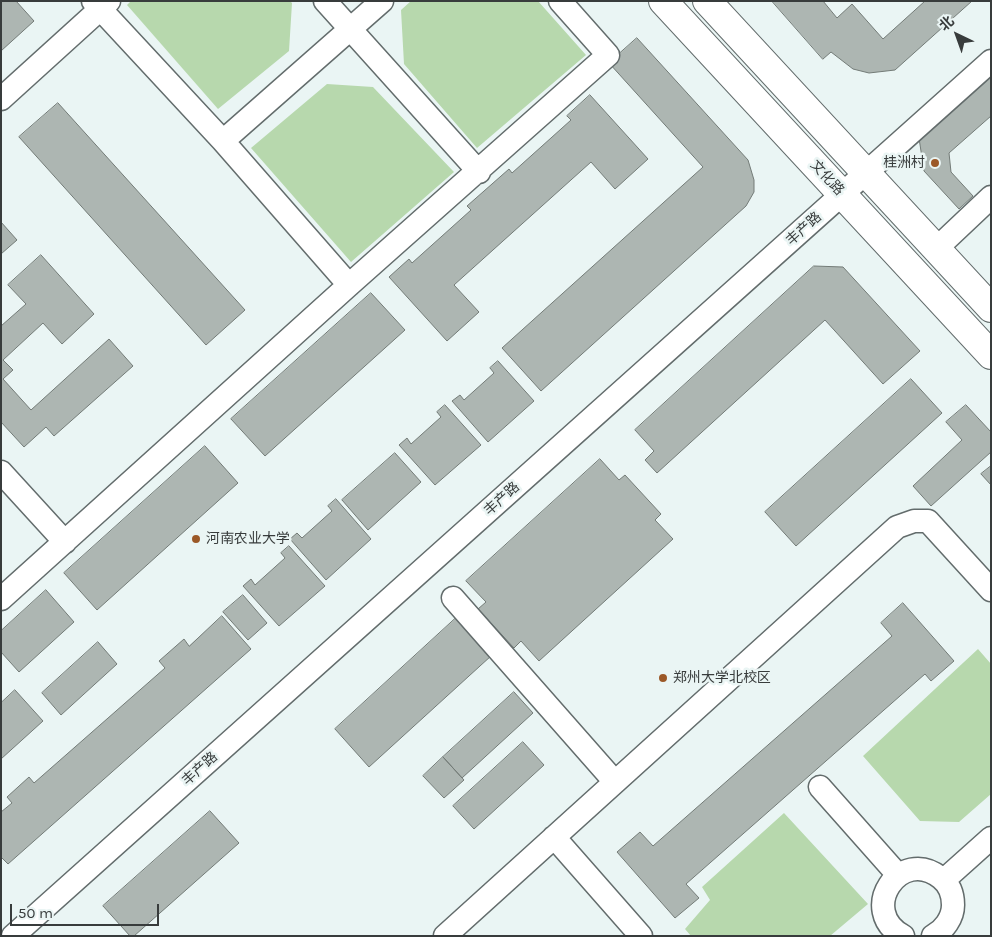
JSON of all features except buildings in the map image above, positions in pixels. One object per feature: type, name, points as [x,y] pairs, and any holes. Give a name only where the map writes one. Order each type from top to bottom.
[{"type":"main road","name":"文化路","points":[[663,1],[991,355]]},
{"type":"main road","points":[[707,1],[991,308]]},
{"type":"street","points":[[325,1],[478,172]]},
{"type":"street","points":[[223,141],[382,1]]},
{"type":"street","points":[[1,599],[349,284],[478,172],[608,55],[560,1]]},
{"type":"street","points":[[1,99],[101,4],[349,284]]},
{"type":"street","name":"丰产路","points":[[13,936],[991,61]]},
{"type":"street","points":[[936,248],[991,197]]},
{"type":"street","points":[[1,472],[65,542]]},
{"type":"street","points":[[445,936],[897,527],[914,521],[928,522],[991,590]]},
{"type":"street","points":[[453,598],[615,782]]},
{"type":"street","points":[[820,787],[898,875]]},
{"type":"street","points":[[554,837],[641,936]]},
{"type":"street","points":[[944,880],[991,838]]},
{"type":"street","points":[[892,933],[884,912],[885,892],[898,875],[917,869],[927,870],[936,874],[944,880],[950,889],[953,909],[944,933]]},
{"type":"green space","points":[[131,1],[290,1],[292,3],[289,51],[218,109],[127,5]]},
{"type":"green space","points":[[411,1],[538,1],[586,55],[477,148],[404,64],[401,10]]},
{"type":"green space","points":[[327,84],[373,87],[454,172],[351,262],[251,148]]},
{"type":"green space","points":[[978,649],[991,664],[991,794],[959,822],[920,821],[863,756]]},
{"type":"green space","points":[[784,813],[868,904],[830,936],[691,936],[685,929],[710,900],[702,887]]},
{"type":"place","name":"桂洲村","points":[[935,163]]},
{"type":"place","name":"河南农业大学","points":[[196,539]]},
{"type":"place","name":"郑州大学北校区","points":[[663,678]]}]
